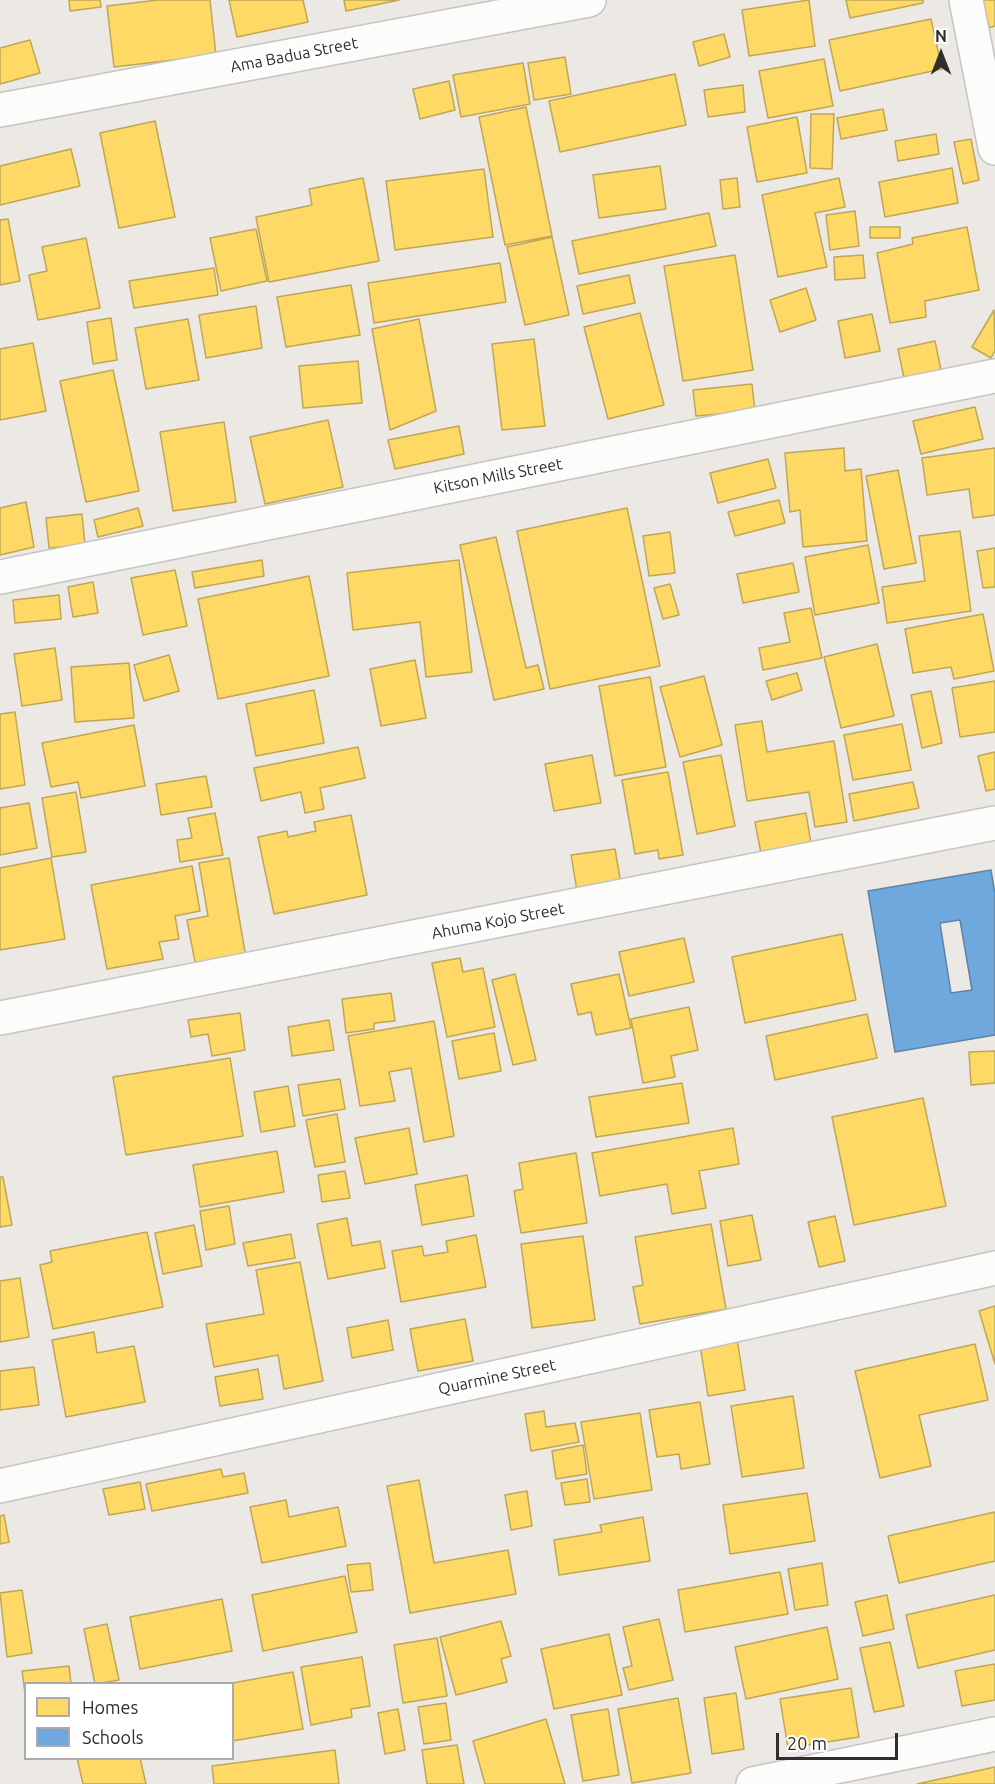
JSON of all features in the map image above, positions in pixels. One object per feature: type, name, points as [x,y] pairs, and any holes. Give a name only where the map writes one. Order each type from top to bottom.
[{"type":"street","name":"Ama Badua Street","points":[[0,110],[589,0]]},
{"type":"street","points":[[966,0],[995,148]]},
{"type":"street","name":"Kitson Mills Street","points":[[0,577],[995,376]]},
{"type":"street","name":"Ahuma Kojo Street","points":[[0,1018],[995,823]]},
{"type":"street","name":"Quarmine Street","points":[[0,1486],[995,1268]]},
{"type":"street","points":[[753,1784],[995,1734]]},
{"type":"building: Homes","points":[[69,0],[100,0],[101,7],[70,11]]},
{"type":"building: Homes","points":[[158,0],[210,0],[216,55],[114,67],[107,6]]},
{"type":"building: Homes","points":[[229,0],[303,0],[308,22],[237,37]]},
{"type":"building: Homes","points":[[344,0],[399,0],[346,11]]},
{"type":"building: Homes","points":[[809,0],[815,46],[749,56],[742,10]]},
{"type":"building: Homes","points":[[846,0],[923,0],[923,3],[850,18]]},
{"type":"building: Homes","points":[[983,0],[995,0],[995,26],[989,28]]},
{"type":"building: Homes","points":[[931,19],[942,69],[840,91],[829,40]]},
{"type":"building: Homes","points":[[724,34],[730,57],[699,66],[693,42]]},
{"type":"building: Homes","points":[[30,40],[40,73],[0,84],[0,48]]},
{"type":"building: Homes","points":[[565,57],[571,94],[534,100],[528,63]]},
{"type":"building: Homes","points":[[824,59],[833,106],[768,118],[759,71]]},
{"type":"building: Homes","points":[[523,63],[530,104],[461,117],[453,75]]},
{"type":"building: Homes","points":[[675,74],[686,125],[560,152],[549,101]]},
{"type":"building: Homes","points":[[449,81],[455,110],[420,119],[413,89]]},
{"type":"building: Homes","points":[[743,85],[745,112],[708,117],[704,90]]},
{"type":"building: Homes","points":[[526,107],[552,236],[505,245],[479,117]]},
{"type":"building: Homes","points":[[883,109],[887,130],[841,139],[837,118]]},
{"type":"building: Homes","points":[[811,114],[834,114],[832,169],[810,168]]},
{"type":"building: Homes","points":[[797,117],[807,173],[757,182],[747,127]]},
{"type":"building: Homes","points":[[155,121],[175,217],[119,228],[100,133]]},
{"type":"building: Homes","points":[[936,134],[939,154],[898,161],[895,141]]},
{"type":"building: Homes","points":[[971,139],[979,180],[963,184],[954,142]]},
{"type":"building: Homes","points":[[71,149],[80,186],[0,205],[0,166]]},
{"type":"building: Homes","points":[[660,166],[666,209],[599,218],[593,175]]},
{"type":"building: Homes","points":[[952,168],[958,203],[885,217],[879,182]]},
{"type":"building: Homes","points":[[484,169],[493,237],[395,250],[386,181]]},
{"type":"building: Homes","points":[[363,178],[379,261],[269,282],[256,217],[312,205],[309,189]]},
{"type":"building: Homes","points":[[737,178],[740,207],[723,209],[720,180]]},
{"type":"building: Homes","points":[[839,178],[845,207],[815,213],[827,267],[778,277],[762,195]]},
{"type":"building: Homes","points":[[855,211],[859,246],[830,250],[826,215]]},
{"type":"building: Homes","points":[[709,213],[716,246],[579,274],[572,241]]},
{"type":"building: Homes","points":[[8,219],[20,281],[0,285],[0,220]]},
{"type":"building: Homes","points":[[870,227],[900,227],[900,238],[870,238]]},
{"type":"building: Homes","points":[[967,227],[979,290],[925,301],[926,317],[890,323],[877,253],[913,244],[912,238]]},
{"type":"building: Homes","points":[[256,229],[267,281],[221,291],[210,238]]},
{"type":"building: Homes","points":[[552,237],[569,315],[525,325],[507,247]]},
{"type":"building: Homes","points":[[86,238],[100,308],[38,320],[29,275],[47,271],[42,247]]},
{"type":"building: Homes","points":[[735,255],[753,370],[683,381],[664,266]]},
{"type":"building: Homes","points":[[863,255],[865,278],[835,280],[834,257]]},
{"type":"building: Homes","points":[[500,263],[506,302],[374,323],[368,283]]},
{"type":"building: Homes","points":[[214,268],[218,295],[134,308],[129,281]]},
{"type":"building: Homes","points":[[629,275],[635,303],[583,314],[577,286]]},
{"type":"building: Homes","points":[[351,285],[360,335],[286,347],[277,297]]},
{"type":"building: Homes","points":[[806,288],[816,320],[780,332],[770,300]]},
{"type":"building: Homes","points":[[256,306],[262,348],[206,358],[199,315]]},
{"type":"building: Homes","points":[[994,310],[995,351],[991,358],[972,347]]},
{"type":"building: Homes","points":[[640,313],[664,405],[608,419],[584,327]]},
{"type":"building: Homes","points":[[872,314],[880,351],[845,358],[838,321]]},
{"type":"building: Homes","points":[[111,318],[117,360],[93,364],[87,322]]},
{"type":"building: Homes","points":[[188,319],[199,380],[146,389],[135,328]]},
{"type":"building: Homes","points":[[419,319],[436,411],[390,430],[372,329]]},
{"type":"building: Homes","points":[[534,339],[545,426],[502,430],[492,344]]},
{"type":"building: Homes","points":[[935,341],[941,370],[904,378],[898,349]]},
{"type":"building: Homes","points":[[33,343],[46,411],[0,420],[0,349]]},
{"type":"building: Homes","points":[[358,361],[362,403],[303,408],[299,366]]},
{"type":"building: Homes","points":[[113,370],[139,491],[86,502],[60,381]]},
{"type":"building: Homes","points":[[752,384],[755,411],[696,416],[693,390]]},
{"type":"building: Homes","points":[[975,407],[983,439],[921,454],[913,421]]},
{"type":"building: Homes","points":[[328,420],[343,487],[265,504],[250,437]]},
{"type":"building: Homes","points":[[224,422],[236,502],[173,511],[160,432]]},
{"type":"building: Homes","points":[[459,426],[464,454],[395,469],[388,440]]},
{"type":"building: Homes","points":[[844,448],[845,471],[861,469],[867,541],[803,547],[800,510],[790,512],[785,453]]},
{"type":"building: Homes","points":[[995,448],[995,515],[973,518],[969,489],[927,495],[922,458]]},
{"type":"building: Homes","points":[[768,459],[776,488],[718,503],[710,473]]},
{"type":"building: Homes","points":[[898,470],[916,563],[884,569],[866,476]]},
{"type":"building: Homes","points":[[779,500],[785,523],[735,536],[728,512]]},
{"type":"building: Homes","points":[[26,502],[34,547],[0,555],[0,508]]},
{"type":"building: Homes","points":[[138,508],[143,526],[98,537],[94,520]]},
{"type":"building: Homes","points":[[627,508],[660,666],[550,689],[517,531]]},
{"type":"building: Homes","points":[[82,514],[85,545],[49,548],[46,518]]},
{"type":"building: Homes","points":[[960,531],[971,611],[887,623],[882,587],[925,581],[919,536]]},
{"type":"building: Homes","points":[[670,532],[675,573],[649,576],[643,536]]},
{"type":"building: Homes","points":[[496,537],[526,668],[538,665],[544,689],[494,700],[460,545]]},
{"type":"building: Homes","points":[[868,545],[879,603],[815,615],[805,557]]},
{"type":"building: Homes","points":[[995,548],[995,587],[983,588],[977,551]]},
{"type":"building: Homes","points":[[262,560],[264,576],[195,588],[192,572]]},
{"type":"building: Homes","points":[[459,560],[472,672],[426,677],[420,622],[353,630],[347,573]]},
{"type":"building: Homes","points":[[793,563],[799,592],[743,603],[737,574]]},
{"type":"building: Homes","points":[[175,570],[187,626],[143,635],[131,578]]},
{"type":"building: Homes","points":[[309,576],[329,676],[218,699],[198,599]]},
{"type":"building: Homes","points":[[93,582],[98,613],[73,617],[68,587]]},
{"type":"building: Homes","points":[[670,584],[679,615],[663,619],[654,588]]},
{"type":"building: Homes","points":[[59,595],[61,619],[15,623],[13,600]]},
{"type":"building: Homes","points":[[811,608],[822,658],[763,670],[759,648],[790,642],[784,613]]},
{"type":"building: Homes","points":[[983,614],[994,671],[954,679],[951,667],[913,673],[905,629]]},
{"type":"building: Homes","points":[[877,644],[894,716],[841,728],[824,657]]},
{"type":"building: Homes","points":[[55,648],[62,700],[22,706],[14,654]]},
{"type":"building: Homes","points":[[169,655],[179,691],[144,701],[134,665]]},
{"type":"building: Homes","points":[[415,660],[426,718],[381,726],[370,669]]},
{"type":"building: Homes","points":[[129,663],[134,718],[75,722],[71,667]]},
{"type":"building: Homes","points":[[797,673],[802,690],[772,700],[766,681]]},
{"type":"building: Homes","points":[[704,676],[722,745],[680,757],[660,687]]},
{"type":"building: Homes","points":[[650,677],[666,767],[615,776],[599,686]]},
{"type":"building: Homes","points":[[995,681],[995,732],[960,737],[952,688]]},
{"type":"building: Homes","points":[[314,690],[324,743],[256,756],[246,704]]},
{"type":"building: Homes","points":[[931,691],[942,743],[922,748],[911,695]]},
{"type":"building: Homes","points":[[15,712],[25,785],[0,789],[0,714]]},
{"type":"building: Homes","points":[[762,721],[767,752],[834,741],[847,822],[815,827],[809,792],[747,801],[735,725]]},
{"type":"building: Homes","points":[[902,724],[911,770],[853,780],[844,735]]},
{"type":"building: Homes","points":[[134,725],[145,786],[81,798],[78,782],[51,787],[42,743]]},
{"type":"building: Homes","points":[[358,747],[365,778],[320,788],[324,809],[305,813],[301,792],[261,801],[254,768]]},
{"type":"building: Homes","points":[[995,752],[995,789],[986,791],[978,756]]},
{"type":"building: Homes","points":[[592,755],[601,803],[554,811],[545,764]]},
{"type":"building: Homes","points":[[721,755],[735,826],[697,834],[683,762]]},
{"type":"building: Homes","points":[[668,772],[683,855],[659,859],[658,850],[635,854],[622,780]]},
{"type":"building: Homes","points":[[206,776],[212,807],[161,815],[156,784]]},
{"type":"building: Homes","points":[[913,782],[919,808],[854,821],[849,794]]},
{"type":"building: Homes","points":[[76,792],[86,852],[52,857],[42,798]]},
{"type":"building: Homes","points":[[29,803],[37,848],[0,855],[0,808]]},
{"type":"building: Homes","points":[[215,813],[223,855],[180,862],[177,840],[192,838],[188,818]]},
{"type":"building: Homes","points":[[806,813],[813,855],[763,864],[755,822]]},
{"type":"building: Homes","points":[[351,815],[367,895],[274,914],[258,837],[287,831],[288,837],[316,831],[314,822]]},
{"type":"building: Homes","points":[[615,849],[621,884],[577,891],[571,855]]},
{"type":"building: Homes","points":[[51,858],[65,939],[0,950],[0,868]]},
{"type":"building: Homes","points":[[229,858],[246,958],[196,967],[187,920],[208,916],[199,863]]},
{"type":"building: Homes","points":[[192,866],[200,911],[175,916],[179,939],[159,942],[163,959],[107,969],[91,885]]},
{"type":"building: Homes","points":[[842,934],[856,1000],[745,1023],[732,957]]},
{"type":"building: Homes","points":[[684,938],[694,982],[629,996],[619,952]]},
{"type":"building: Homes","points":[[460,958],[463,972],[483,968],[495,1027],[447,1037],[432,963]]},
{"type":"building: Homes","points":[[515,974],[536,1060],[513,1065],[492,980]]},
{"type":"building: Homes","points":[[619,974],[631,1028],[596,1035],[591,1012],[578,1015],[571,984]]},
{"type":"building: Homes","points":[[391,993],[395,1021],[374,1023],[374,1029],[346,1033],[342,999]]},
{"type":"building: Homes","points":[[689,1007],[698,1050],[671,1056],[675,1077],[643,1083],[631,1019]]},
{"type":"building: Homes","points":[[240,1013],[245,1050],[212,1056],[208,1034],[191,1037],[188,1020]]},
{"type":"building: Homes","points":[[867,1014],[877,1058],[775,1080],[766,1036]]},
{"type":"building: Homes","points":[[329,1020],[334,1050],[292,1056],[288,1027]]},
{"type":"building: Homes","points":[[434,1021],[454,1136],[424,1142],[411,1068],[389,1072],[395,1101],[360,1106],[348,1036]]},
{"type":"building: Homes","points":[[494,1033],[501,1071],[459,1079],[452,1041]]},
{"type":"building: Homes","points":[[995,1051],[995,1083],[971,1085],[969,1052]]},
{"type":"building: Homes","points":[[230,1058],[243,1136],[126,1155],[113,1077]]},
{"type":"building: Homes","points":[[340,1079],[345,1109],[303,1116],[298,1085]]},
{"type":"building: Homes","points":[[682,1083],[689,1123],[596,1137],[589,1097]]},
{"type":"building: Homes","points":[[288,1086],[295,1126],[261,1132],[254,1092]]},
{"type":"building: Homes","points":[[923,1098],[946,1206],[854,1225],[832,1117]]},
{"type":"building: Homes","points":[[337,1114],[345,1162],[315,1167],[306,1120]]},
{"type":"building: Homes","points":[[409,1128],[417,1174],[365,1184],[355,1138]]},
{"type":"building: Homes","points":[[733,1128],[739,1164],[699,1171],[706,1208],[672,1214],[667,1184],[600,1196],[592,1153]]},
{"type":"building: Homes","points":[[277,1151],[284,1192],[200,1207],[193,1165]]},
{"type":"building: Homes","points":[[576,1153],[587,1223],[521,1233],[514,1191],[523,1189],[519,1163]]},
{"type":"building: Homes","points":[[345,1171],[350,1198],[322,1202],[318,1175]]},
{"type":"building: Homes","points":[[467,1175],[474,1216],[422,1225],[415,1185]]},
{"type":"building: Homes","points":[[0,1177],[3,1177],[12,1225],[0,1227]]},
{"type":"building: Homes","points":[[229,1206],[235,1244],[206,1250],[200,1211]]},
{"type":"building: Homes","points":[[752,1215],[761,1260],[728,1266],[720,1221]]},
{"type":"building: Homes","points":[[835,1216],[845,1261],[819,1267],[808,1222]]},
{"type":"building: Homes","points":[[347,1218],[352,1246],[380,1241],[385,1268],[328,1279],[317,1224]]},
{"type":"building: Homes","points":[[711,1224],[726,1309],[640,1324],[633,1287],[643,1285],[635,1237]]},
{"type":"building: Homes","points":[[194,1225],[202,1266],[163,1274],[155,1233]]},
{"type":"building: Homes","points":[[147,1232],[163,1307],[53,1329],[40,1265],[52,1262],[50,1251]]},
{"type":"building: Homes","points":[[291,1234],[295,1258],[248,1266],[243,1243]]},
{"type":"building: Homes","points":[[476,1235],[486,1287],[401,1302],[392,1251],[422,1246],[424,1256],[448,1252],[446,1241]]},
{"type":"building: Homes","points":[[583,1236],[595,1320],[532,1328],[521,1244]]},
{"type":"building: Homes","points":[[300,1262],[323,1381],[284,1389],[278,1355],[214,1367],[206,1324],[264,1314],[256,1270]]},
{"type":"building: Homes","points":[[20,1278],[29,1337],[0,1342],[0,1281]]},
{"type":"building: Homes","points":[[995,1306],[995,1364],[979,1311]]},
{"type":"building: Homes","points":[[465,1319],[473,1361],[418,1371],[410,1329]]},
{"type":"building: Homes","points":[[388,1320],[393,1350],[352,1358],[347,1328]]},
{"type":"building: Homes","points":[[94,1332],[97,1353],[134,1346],[145,1402],[66,1417],[52,1340]]},
{"type":"building: Homes","points":[[736,1332],[745,1390],[708,1396],[699,1338]]},
{"type":"building: Homes","points":[[975,1344],[988,1400],[919,1415],[931,1466],[880,1478],[855,1371]]},
{"type":"building: Homes","points":[[34,1367],[39,1405],[0,1410],[0,1371]]},
{"type":"building: Homes","points":[[258,1369],[263,1399],[220,1406],[215,1377]]},
{"type":"building: Homes","points":[[793,1396],[804,1468],[742,1477],[731,1406]]},
{"type":"building: Homes","points":[[700,1402],[710,1464],[681,1469],[679,1454],[657,1457],[649,1410]]},
{"type":"building: Homes","points":[[544,1411],[546,1427],[575,1423],[579,1442],[531,1451],[525,1414]]},
{"type":"building: Homes","points":[[640,1413],[652,1490],[594,1499],[581,1422]]},
{"type":"building: Homes","points":[[583,1445],[587,1474],[556,1479],[552,1451]]},
{"type":"building: Homes","points":[[221,1469],[223,1477],[244,1473],[248,1493],[152,1511],[146,1484]]},
{"type":"building: Homes","points":[[587,1479],[590,1502],[565,1505],[561,1483]]},
{"type":"building: Homes","points":[[419,1480],[434,1563],[508,1550],[516,1594],[410,1613],[387,1486]]},
{"type":"building: Homes","points":[[140,1482],[145,1509],[109,1515],[103,1489]]},
{"type":"building: Homes","points":[[527,1491],[532,1526],[511,1530],[505,1495]]},
{"type":"building: Homes","points":[[807,1493],[815,1541],[730,1554],[723,1505]]},
{"type":"building: Homes","points":[[286,1500],[289,1517],[338,1507],[346,1546],[262,1563],[250,1507]]},
{"type":"building: Homes","points":[[995,1512],[995,1561],[899,1583],[888,1536]]},
{"type":"building: Homes","points":[[4,1515],[9,1542],[0,1544],[0,1516]]},
{"type":"building: Homes","points":[[643,1517],[650,1561],[559,1575],[554,1540],[602,1532],[600,1525]]},
{"type":"building: Homes","points":[[370,1563],[373,1590],[351,1592],[347,1565]]},
{"type":"building: Homes","points":[[822,1563],[828,1605],[795,1610],[788,1569]]},
{"type":"building: Homes","points":[[780,1572],[788,1614],[685,1632],[678,1590]]},
{"type":"building: Homes","points":[[345,1576],[357,1632],[263,1651],[252,1595]]},
{"type":"building: Homes","points":[[22,1590],[32,1653],[7,1657],[0,1593]]},
{"type":"building: Homes","points":[[887,1595],[894,1629],[863,1636],[855,1602]]},
{"type":"building: Homes","points":[[995,1595],[995,1650],[918,1668],[906,1615]]},
{"type":"building: Homes","points":[[222,1599],[232,1651],[140,1669],[130,1617]]},
{"type":"building: Homes","points":[[659,1619],[673,1680],[629,1690],[623,1668],[632,1666],[623,1627]]},
{"type":"building: Homes","points":[[501,1621],[511,1656],[501,1659],[507,1682],[456,1695],[440,1637]]},
{"type":"building: Homes","points":[[107,1624],[119,1680],[95,1682],[84,1629]]},
{"type":"building: Homes","points":[[827,1627],[838,1679],[746,1699],[735,1647]]},
{"type":"building: Homes","points":[[609,1634],[622,1695],[554,1709],[541,1649]]},
{"type":"building: Homes","points":[[437,1638],[447,1696],[403,1703],[394,1645]]},
{"type":"building: Homes","points":[[890,1642],[904,1706],[874,1712],[860,1648]]},
{"type":"building: Homes","points":[[362,1657],[370,1706],[351,1709],[352,1717],[311,1725],[301,1667]]},
{"type":"building: Homes","points":[[995,1664],[995,1700],[962,1706],[955,1671]]},
{"type":"building: Homes","points":[[69,1666],[71,1682],[24,1682],[24,1686],[22,1671]]},
{"type":"building: Homes","points":[[293,1672],[303,1729],[234,1741],[234,1683]]},
{"type":"building: Homes","points":[[851,1688],[859,1737],[788,1748],[780,1699]]},
{"type":"building: Homes","points":[[736,1693],[744,1749],[712,1754],[704,1698]]},
{"type":"building: Homes","points":[[678,1698],[691,1773],[632,1783],[618,1709]]},
{"type":"building: Homes","points":[[446,1703],[451,1740],[424,1744],[418,1707]]},
{"type":"building: Homes","points":[[398,1709],[405,1750],[385,1754],[378,1713]]},
{"type":"building: Homes","points":[[608,1709],[619,1775],[583,1781],[571,1715]]},
{"type":"building: Homes","points":[[546,1719],[565,1784],[485,1784],[473,1741]]},
{"type":"building: Homes","points":[[457,1745],[464,1784],[427,1784],[422,1750]]},
{"type":"building: Homes","points":[[335,1750],[339,1784],[214,1784],[212,1766]]},
{"type":"building: Homes","points":[[77,1760],[140,1760],[146,1784],[83,1784]]},
{"type":"building: Homes","points":[[995,1767],[995,1784],[917,1784]]},
{"type":"building: Schools","points":[[991,870],[995,894],[995,1035],[895,1052],[868,891]],"holes":[[[960,920],[972,990],[951,993],[940,923]]]}]
